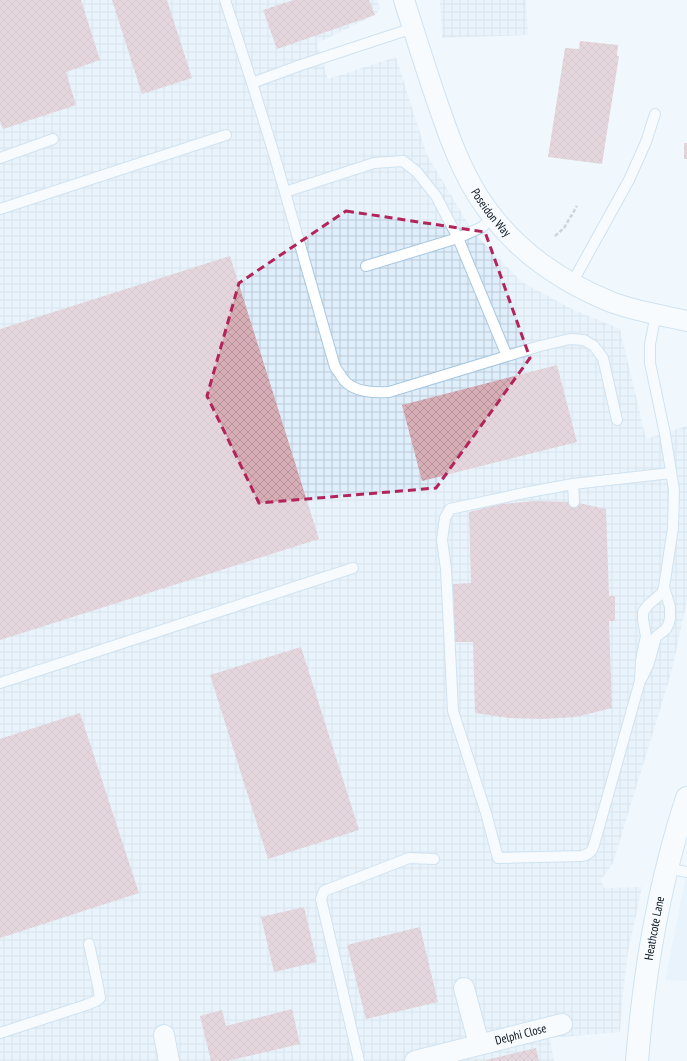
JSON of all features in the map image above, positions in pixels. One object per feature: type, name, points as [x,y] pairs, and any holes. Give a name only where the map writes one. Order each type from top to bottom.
[{"type":"street","name":"Poseidon Way","points":[[404,0],[460,165],[478,197],[493,217],[513,239],[533,257],[572,283],[611,302],[636,310],[687,321]]},
{"type":"street","name":"Heathcote Lane","points":[[638,1061],[644,989],[652,938],[677,870],[687,798]]},
{"type":"street","name":"Delphi Close","points":[[464,988],[479,1044]]},
{"type":"street","name":"Delphi Close","points":[[415,1061],[562,1024]]},
{"type":"street","points":[[164,1035],[168,1061]]},
{"type":"lane","points":[[225,0],[285,192],[335,367],[345,382],[361,390],[375,393],[389,392],[540,346],[570,339],[584,340],[594,346],[603,358],[617,420]]},
{"type":"lane","points":[[252,83],[413,28]]},
{"type":"lane","points":[[572,283],[629,180],[646,142],[655,114]]},
{"type":"lane","points":[[0,209],[226,135]]},
{"type":"lane","points":[[0,158],[53,140]]},
{"type":"lane","points":[[285,192],[374,163],[402,161],[417,172],[436,196],[458,238],[507,356]]},
{"type":"lane","points":[[366,266],[458,238],[482,227],[493,217]]},
{"type":"lane","points":[[640,681],[641,661],[646,636],[643,612],[648,605],[662,593],[673,528],[674,490],[672,473],[650,363],[650,344],[656,314]]},
{"type":"lane","points":[[664,587],[670,607],[669,623],[666,629],[656,637],[649,663],[640,681],[592,851],[589,854],[582,856],[498,858],[486,813],[453,711],[447,576],[442,540],[445,518],[450,509],[524,493],[573,484],[672,473]]},
{"type":"lane","points":[[573,484],[574,502]]},
{"type":"lane","points":[[0,683],[354,568]]},
{"type":"lane","points":[[359,1061],[321,899],[324,890],[409,858],[434,859]]},
{"type":"lane","points":[[0,1033],[86,1005],[100,998],[89,944]]},
{"type":"path","points":[[555,236],[564,228],[577,206]]},
{"type":"highlighted area","points":[[346,211],[485,232],[530,358],[436,488],[259,503],[207,396],[239,283]]},
{"type":"shaded area","points":[[0,0],[377,0],[380,9],[375,15],[317,43],[328,79],[396,57],[427,155],[473,232],[522,282],[572,309],[620,329],[646,439],[687,426],[687,601],[671,674],[613,863],[601,880],[604,888],[642,887],[628,952],[620,1032],[550,1038],[554,1061],[0,1061]]},
{"type":"shaded area","points":[[440,0],[526,0],[528,35],[442,38]]},
{"type":"shaded area","points":[[687,872],[687,981],[665,980],[683,890]]},
{"type":"building","points":[[0,0],[81,0],[100,60],[66,72],[76,105],[3,129],[0,121]]},
{"type":"building","points":[[112,0],[167,0],[192,78],[142,94]]},
{"type":"building","points":[[294,0],[369,0],[375,15],[277,49],[263,10]]},
{"type":"building","points":[[580,41],[618,45],[617,56],[619,56],[602,164],[548,157],[565,48],[579,49]]},
{"type":"building","points":[[684,143],[687,143],[687,159],[684,159]]},
{"type":"building","points":[[230,256],[319,539],[0,640],[0,329]]},
{"type":"building","points":[[557,365],[577,442],[422,481],[402,405]]},
{"type":"building","points":[[535,501],[574,502],[606,509],[609,596],[615,596],[615,621],[609,621],[612,708],[576,717],[541,719],[509,718],[475,713],[473,642],[454,642],[453,584],[471,583],[469,512],[501,504]]},
{"type":"building","points":[[301,647],[359,830],[268,859],[210,675]]},
{"type":"building","points":[[80,713],[139,893],[0,938],[0,739]]},
{"type":"building","points":[[304,907],[317,962],[274,972],[261,917]]},
{"type":"building","points":[[420,927],[438,1002],[366,1019],[347,945]]},
{"type":"building","points":[[292,1009],[300,1044],[227,1061],[211,1061],[200,1016],[222,1010],[226,1026]]},
{"type":"building","points":[[536,1048],[539,1061],[486,1061],[486,1060]]}]
